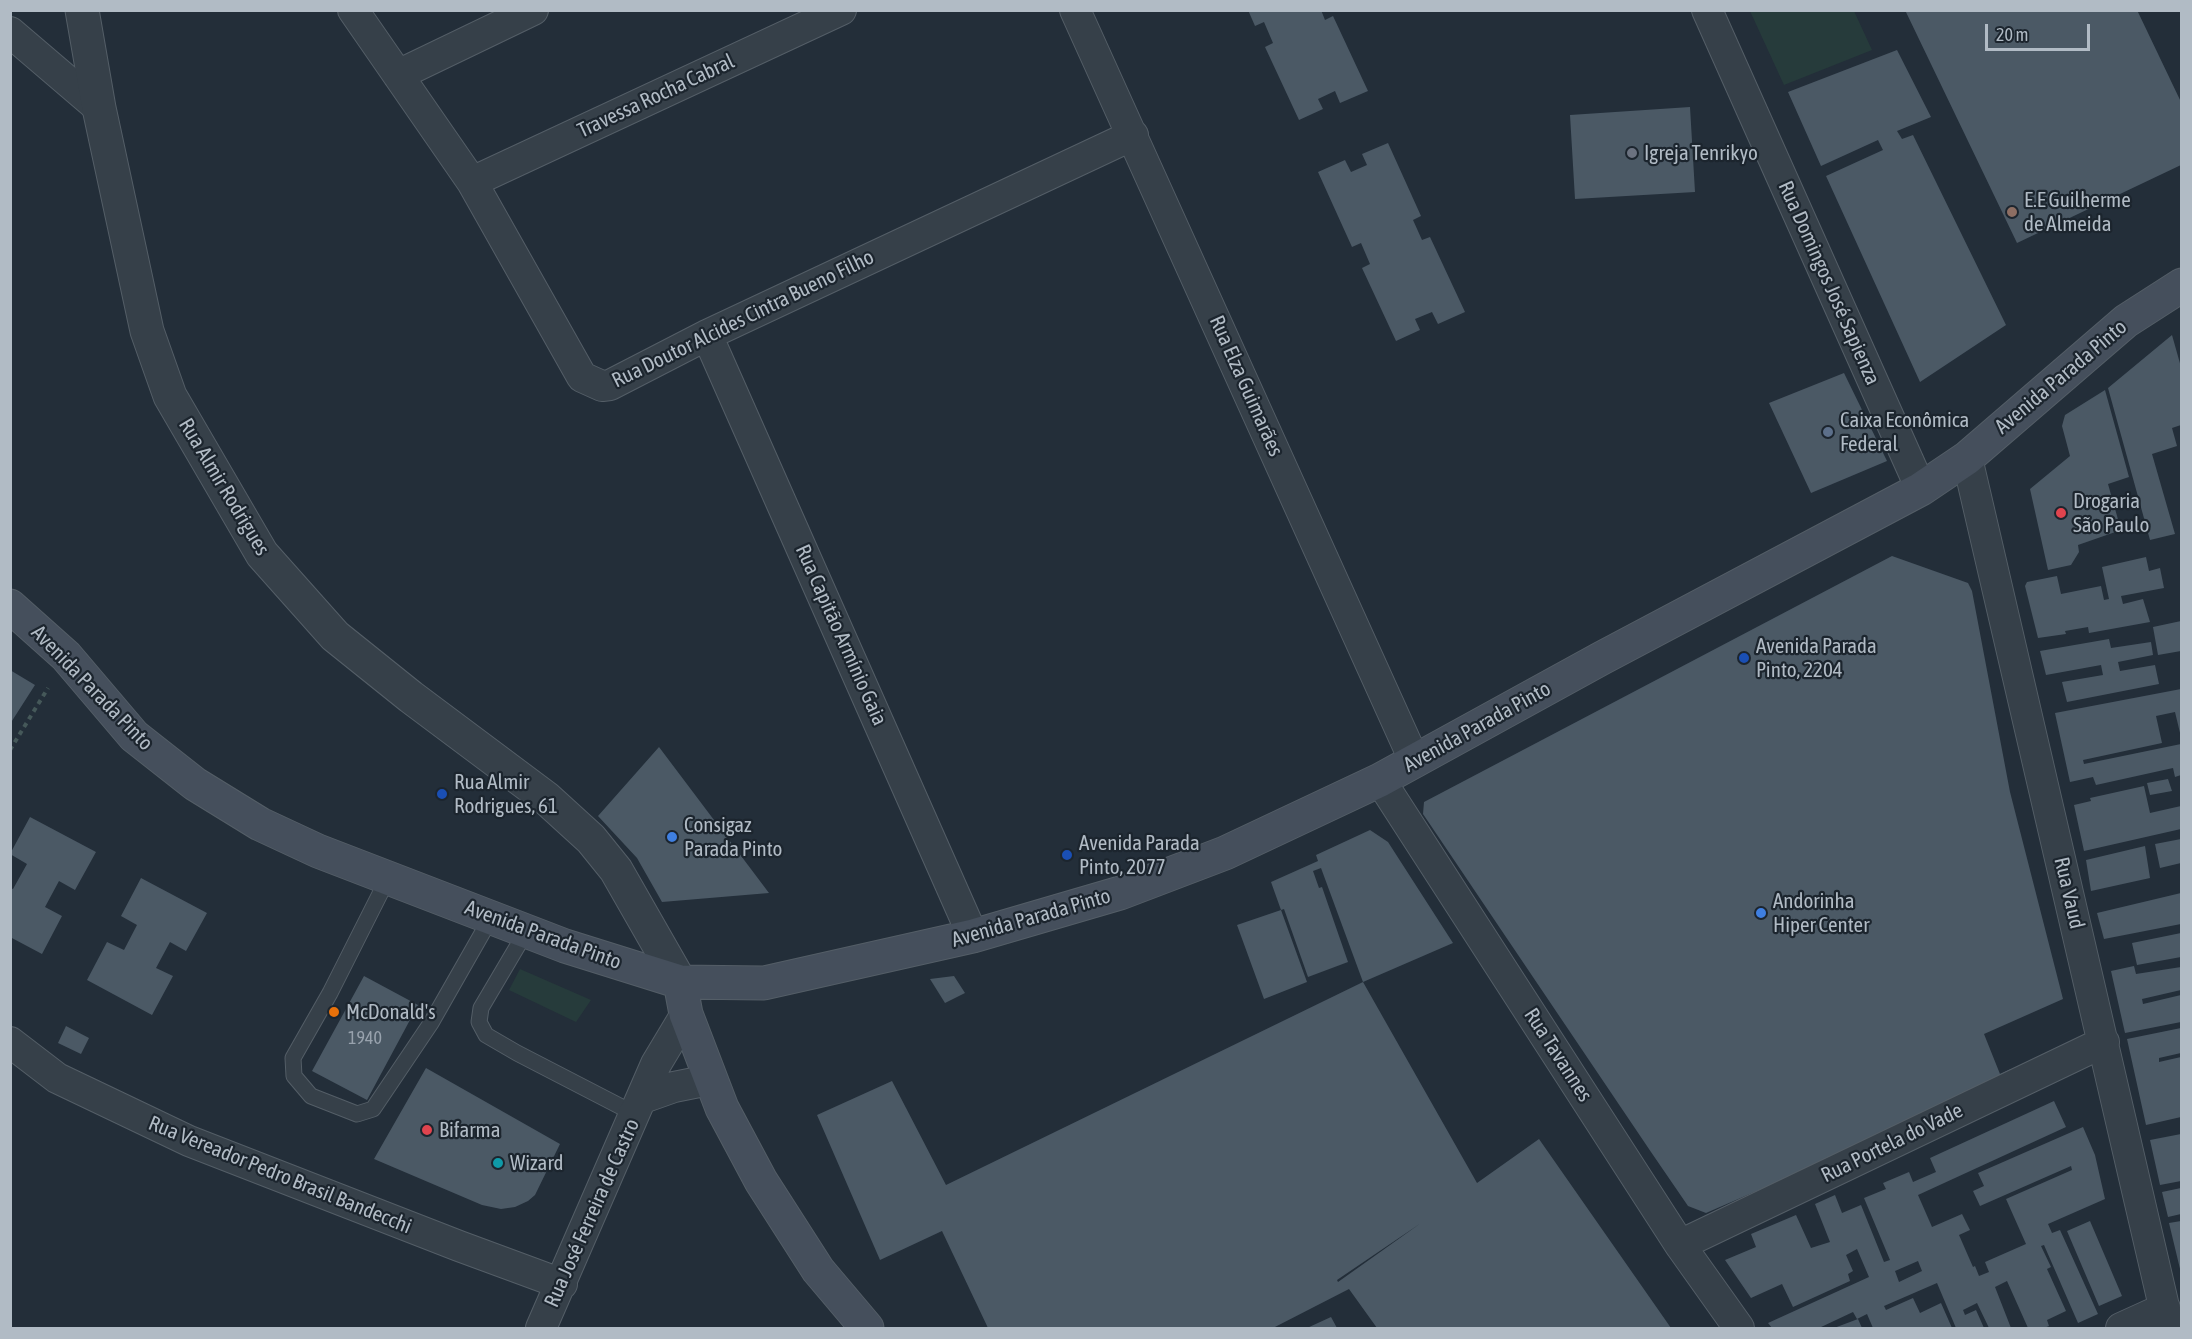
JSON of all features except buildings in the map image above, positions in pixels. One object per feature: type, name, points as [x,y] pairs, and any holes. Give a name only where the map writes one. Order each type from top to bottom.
[{"type":"main road","name":"Avenida Parada Pinto","points":[[10,606],[66,656],[134,736],[195,784],[260,824],[388,878],[527,929],[566,946],[680,982],[764,983],[973,936],[1120,893],[1193,866],[1380,780],[1612,653],[1922,489],[1967,458],[2126,321],[2181,285]]},
{"type":"main road","points":[[680,982],[687,1014],[709,1080],[768,1191],[818,1270],[867,1329]]},
{"type":"street","name":"Rua Almir Rodrigues","points":[[82,10],[99,108],[147,331],[170,396],[262,554],[335,636],[411,697],[546,798],[591,839],[616,870],[680,982]]},
{"type":"street","name":"Rua Doutor Alcides Cintra Bueno Filho","points":[[353,10],[472,182],[582,377],[593,384],[610,386],[707,335],[1133,135]]},
{"type":"street","points":[[398,75],[533,10]]},
{"type":"street","name":"Travessa Rocha Cabral","points":[[472,182],[841,10]]},
{"type":"street","name":"Rua Elza Guimarães","points":[[1076,10],[1415,762]]},
{"type":"street","name":"Rua Domingos José Sapienza","points":[[1707,10],[1922,489]]},
{"type":"street","points":[[10,32],[99,108]]},
{"type":"street","name":"Rua Capitão Armínio Gaia","points":[[707,335],[973,936]]},
{"type":"street","name":"Rua Vaud","points":[[1967,458],[2167,1318]]},
{"type":"street","name":"Rua Tavannes","points":[[1380,780],[1680,1245],[1739,1329]]},
{"type":"street","name":"Rua José Ferreira de Castro","points":[[541,1329],[657,1064],[687,1014]]},
{"type":"street","name":"Rua Portela do Vade","points":[[1680,1245],[2104,1041]]},
{"type":"street","name":"Rua Vereador Pedro Brasil Bandecchi","points":[[10,1042],[57,1078],[189,1141],[562,1284]]},
{"type":"street","name":"Rua José Ferreira de Castro","points":[[639,1106],[674,1087],[709,1080]]},
{"type":"street","points":[[2121,1329],[2167,1318]]},
{"type":"lane","points":[[388,878],[330,993],[293,1058],[294,1076],[311,1096],[357,1114],[373,1109],[431,1023],[492,916]]},
{"type":"lane","points":[[527,929],[481,1008],[479,1022],[486,1035],[517,1053],[639,1106]]},
{"type":"path","points":[[10,750],[66,656]]},
{"type":"green space","points":[[1750,11],[1854,11],[1872,50],[1784,85]]},
{"type":"green space","points":[[520,969],[591,1000],[576,1022],[509,990]]},
{"type":"place","name":"Igreja Tenrikyo","points":[[1632,153]]},
{"type":"place","name":"E.E Guilherme de Almeida","points":[[2012,212]]},
{"type":"place","name":"Caixa Econômica Federal","points":[[1828,432]]},
{"type":"place","name":"Drogaria São Paulo","points":[[2061,513]]},
{"type":"place","name":"Avenida Parada Pinto, 2204","points":[[1744,658]]},
{"type":"place","name":"Rua Almir Rodrigues, 61","points":[[442,794]]},
{"type":"place","name":"Consigaz Parada Pinto","points":[[672,837]]},
{"type":"place","name":"Avenida Parada Pinto, 2077","points":[[1067,855]]},
{"type":"place","name":"Andorinha Hiper Center","points":[[1761,913]]},
{"type":"place","name":"McDonald's","points":[[334,1012]]},
{"type":"place","name":"Bifarma","points":[[427,1130]]},
{"type":"place","name":"Wizard","points":[[498,1163]]}]
